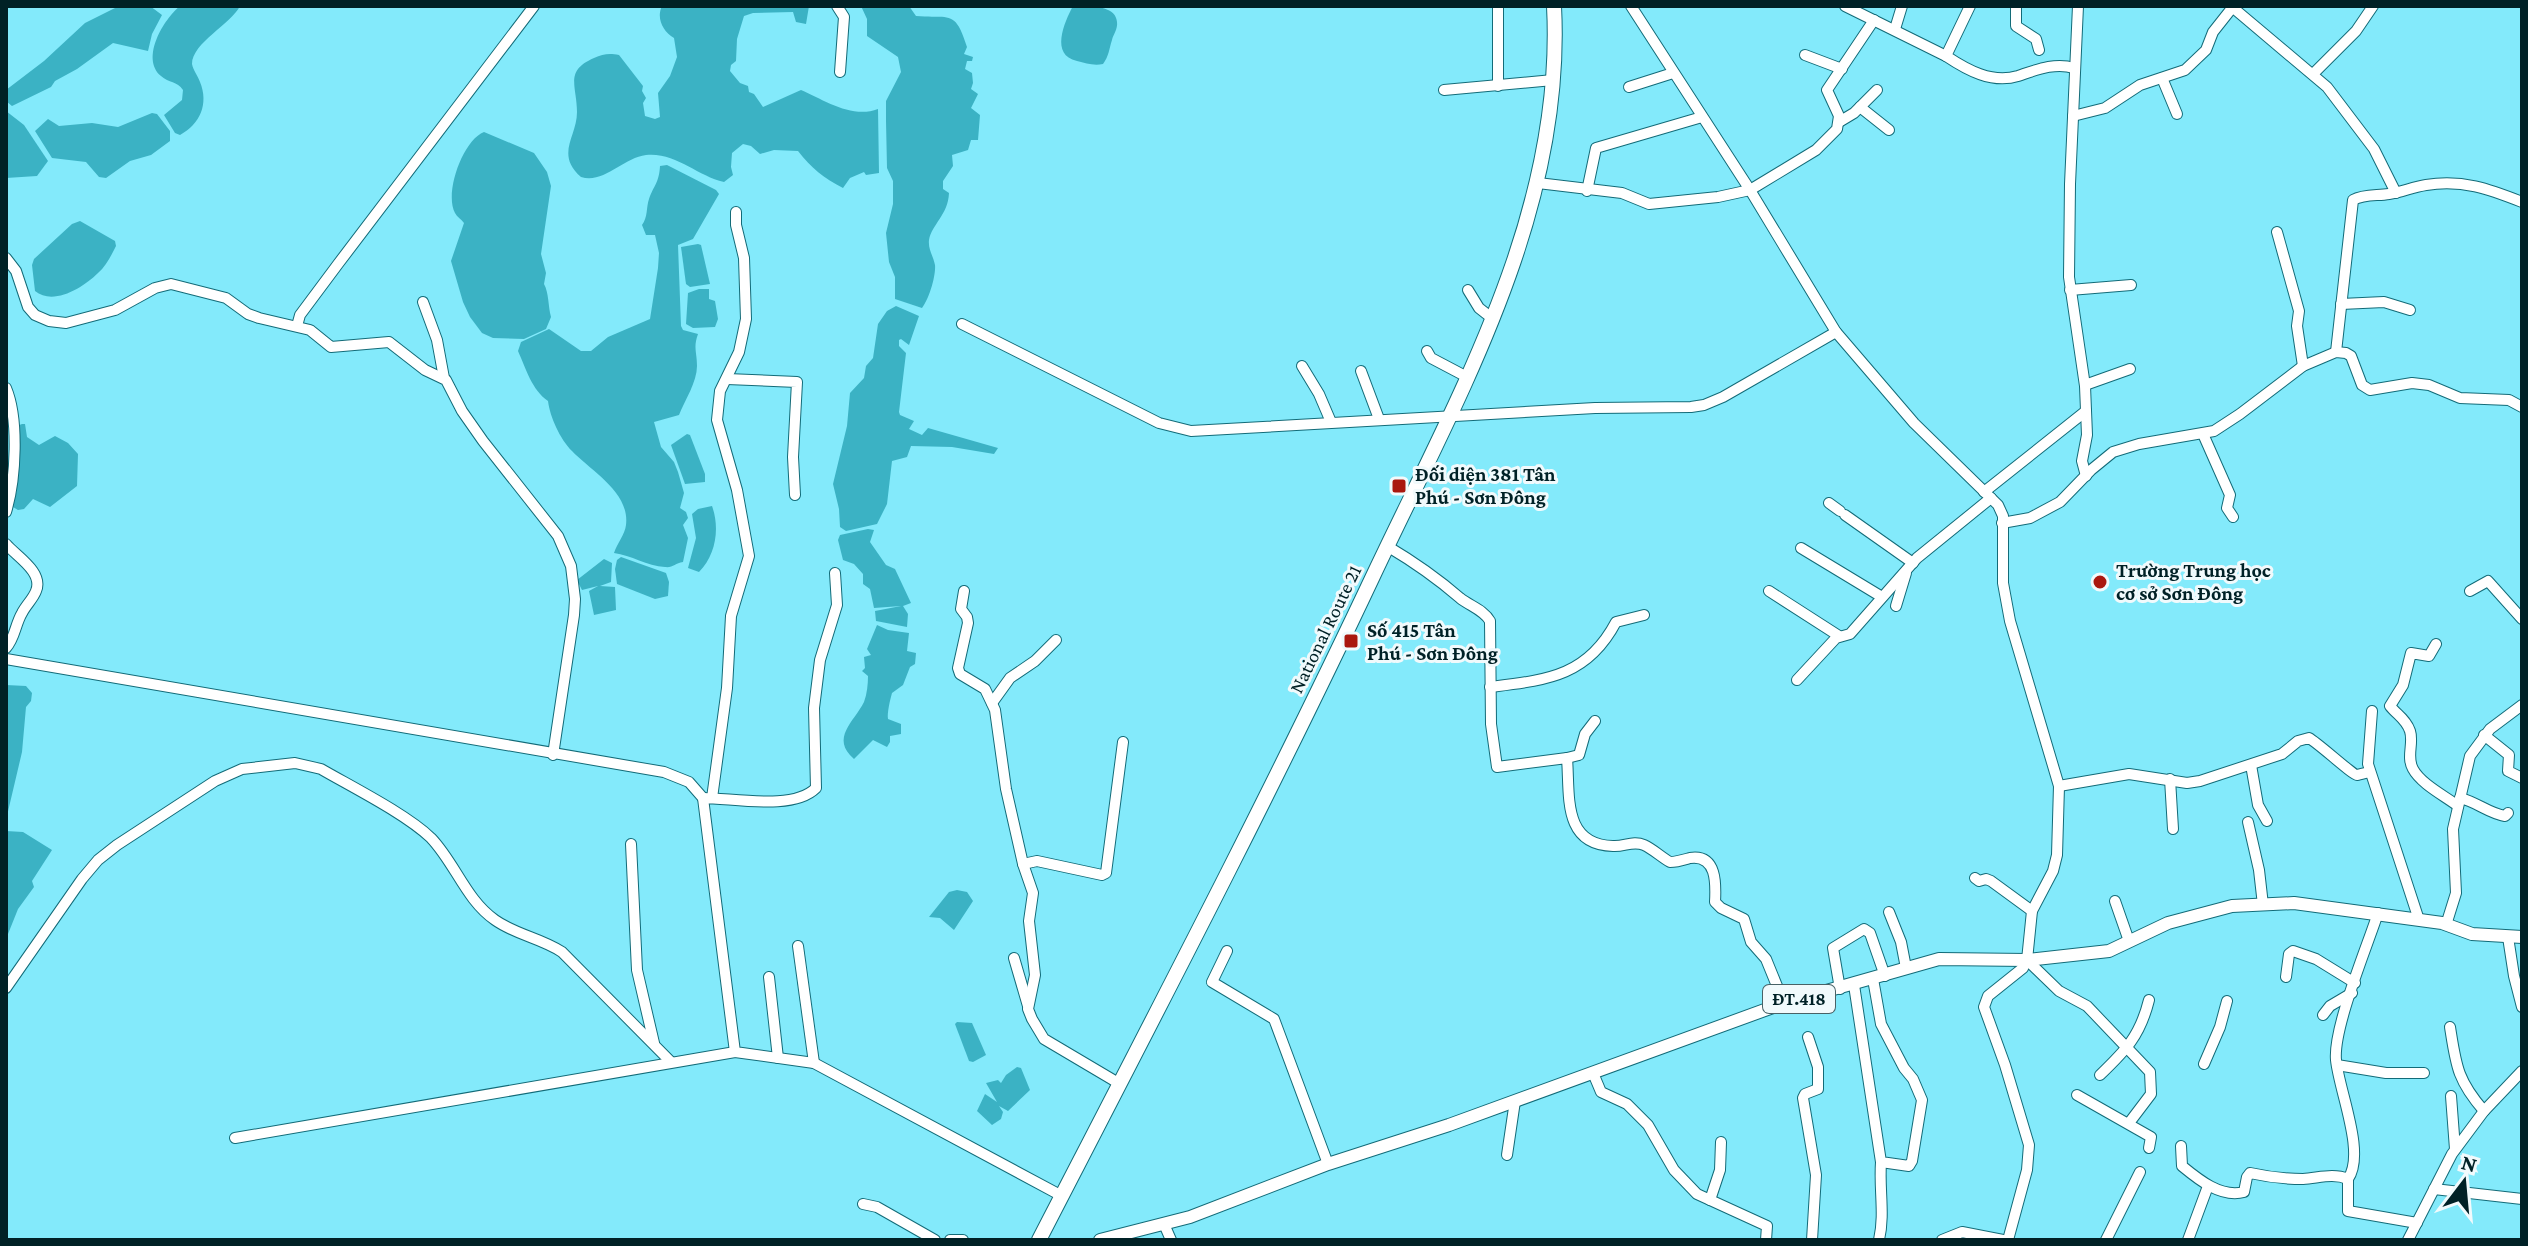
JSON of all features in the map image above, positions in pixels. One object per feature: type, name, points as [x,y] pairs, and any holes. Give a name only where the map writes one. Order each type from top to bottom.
[{"type":"highway","name":"National Route 21","points":[[1039,1240],[1341,645],[1469,378],[1493,319],[1538,183],[1556,49],[1554,6]]},
{"type":"main road","name":"ĐT.418","points":[[1100,1240],[1190,1217],[1328,1164],[1515,1101],[1784,1003],[1939,959],[2027,960],[2109,951],[2168,923],[2232,906],[2294,903],[2419,920],[2472,934],[2515,937]]},
{"type":"street","points":[[297,326],[308,305],[534,6]]},
{"type":"street","points":[[837,6],[844,17],[840,72]]},
{"type":"street","points":[[1498,6],[1498,86]]},
{"type":"street","points":[[1631,6],[1750,190],[1836,332],[1914,423],[2002,510],[2003,583],[2010,621],[2059,786],[2057,855],[2053,871],[2032,911],[2027,960],[2023,968],[1988,996],[1984,1007],[2029,1145],[2027,1170],[2006,1240],[1962,1232],[1942,1240]]},
{"type":"street","points":[[1845,6],[1895,29],[1964,68],[1995,77],[2015,77],[2031,70],[2061,66],[2074,68]]},
{"type":"street","points":[[1895,29],[1902,6]]},
{"type":"street","points":[[1946,56],[1970,6]]},
{"type":"street","points":[[2016,6],[2016,26],[2036,39],[2039,50]]},
{"type":"street","points":[[2078,6],[2070,290],[2085,385],[2087,435],[2082,461],[2086,476]]},
{"type":"street","points":[[2313,74],[2356,31],[2373,6]]},
{"type":"street","points":[[2073,116],[2105,108],[2140,85],[2185,70],[2206,50],[2213,32],[2232,7],[2327,87],[2374,149],[2396,193]]},
{"type":"street","points":[[1839,122],[1839,116],[1826,93],[1874,20]]},
{"type":"street","points":[[1805,55],[1842,69]]},
{"type":"street","points":[[1629,87],[1673,73]]},
{"type":"street","points":[[2162,78],[2177,114]]},
{"type":"street","points":[[1444,90],[1553,80]]},
{"type":"street","points":[[1538,183],[1622,193],[1642,203],[1654,204],[1750,190],[1816,150],[1830,137],[1839,122],[1877,90]]},
{"type":"street","points":[[1860,107],[1889,130]]},
{"type":"street","points":[[1587,191],[1596,148],[1702,117]]},
{"type":"street","points":[[2336,352],[2353,200],[2424,185],[2458,182],[2478,185],[2522,202]]},
{"type":"street","points":[[735,1052],[707,798],[727,688],[731,616],[749,556],[737,490],[717,420],[718,401],[739,352],[746,319],[744,258],[736,212]]},
{"type":"street","points":[[2277,232],[2299,311],[2297,326],[2303,366]]},
{"type":"street","points":[[6,258],[16,271],[32,312],[56,323],[115,310],[155,288],[171,284],[226,298],[259,318],[312,331],[331,347],[389,342],[425,370],[444,378]]},
{"type":"street","points":[[2070,290],[2131,285]]},
{"type":"street","points":[[1468,290],[1481,310],[1493,319]]},
{"type":"street","points":[[423,302],[437,340],[444,378],[462,411],[558,536],[571,566],[574,615],[553,755]]},
{"type":"street","points":[[2341,304],[2384,302],[2410,310]]},
{"type":"street","points":[[962,324],[1170,427],[1191,431],[1595,408],[1704,405],[1836,332]]},
{"type":"street","points":[[1427,351],[1431,358],[1469,378]]},
{"type":"street","points":[[2002,523],[2042,513],[2068,496],[2102,459],[2125,447],[2203,434],[2240,414],[2303,366],[2336,352],[2348,353],[2362,385],[2370,390],[2412,383],[2429,385],[2460,398],[2509,400],[2522,407]]},
{"type":"street","points":[[1302,366],[1331,422]]},
{"type":"street","points":[[2085,385],[2130,369]]},
{"type":"street","points":[[1361,371],[1379,419]]},
{"type":"street","points":[[727,379],[797,382],[793,457],[795,495]]},
{"type":"street","points":[[6,388],[11,399],[13,448],[13,489],[6,512]]},
{"type":"street","points":[[1797,680],[1839,636],[1850,634],[1926,549],[1941,541],[1988,495],[2086,411]]},
{"type":"street","points":[[2203,434],[2230,495],[2227,508],[2233,517]]},
{"type":"street","points":[[1829,503],[1910,567]]},
{"type":"street","points":[[6,544],[29,566],[38,582],[36,591],[21,614],[12,642],[6,648]]},
{"type":"street","points":[[1387,546],[1426,569],[1460,598],[1488,616],[1492,739],[1497,767],[1578,756],[1588,727],[1595,721]]},
{"type":"street","points":[[1801,548],[1882,597]]},
{"type":"street","points":[[1896,606],[1910,567]]},
{"type":"street","points":[[6,659],[673,774],[689,782],[707,798],[771,801],[809,794],[816,788],[814,708],[820,660],[837,605],[835,573]]},
{"type":"street","points":[[2470,591],[2488,581],[2522,619]]},
{"type":"street","points":[[964,591],[961,609],[968,623],[958,668],[960,674],[980,684],[992,703],[1006,789],[1033,896],[1029,921],[1035,975],[1028,1009]]},
{"type":"street","points":[[1769,591],[1839,636]]},
{"type":"street","points":[[1490,687],[1561,675],[1602,646],[1616,622],[1644,615]]},
{"type":"street","points":[[992,703],[1010,678],[1035,661],[1056,640]]},
{"type":"street","points":[[2436,644],[2429,656],[2411,653],[2403,685],[2390,706],[2402,716],[2409,729],[2413,770],[2459,802],[2474,801],[2496,814],[2505,816],[2508,813]]},
{"type":"street","points":[[2446,925],[2456,893],[2453,841],[2470,756],[2484,735],[2522,705]]},
{"type":"street","points":[[2372,711],[2367,755],[2370,772],[2419,920]]},
{"type":"street","points":[[2484,735],[2509,755],[2508,771],[2522,778]]},
{"type":"street","points":[[2059,786],[2129,774],[2187,783],[2200,781],[2282,754],[2298,741],[2309,738],[2339,760],[2351,774],[2370,772]]},
{"type":"street","points":[[1023,864],[1037,861],[1102,875],[1106,873],[1123,742]]},
{"type":"street","points":[[1567,758],[1575,830],[1585,839],[1606,845],[1642,844],[1670,862],[1691,858],[1706,862],[1716,877],[1715,902],[1744,919],[1751,942],[1766,959],[1784,1003]]},
{"type":"street","points":[[6,988],[82,879],[98,860],[117,845],[228,775],[260,765],[306,763],[321,769],[423,832],[444,853],[483,910],[513,931],[541,940],[562,952],[671,1062]]},
{"type":"street","points":[[2251,765],[2258,805],[2267,821]]},
{"type":"street","points":[[2170,779],[2173,829]]},
{"type":"street","points":[[2248,822],[2263,905]]},
{"type":"street","points":[[631,844],[637,970],[654,1045]]},
{"type":"street","points":[[1975,878],[1991,881],[2032,911]]},
{"type":"street","points":[[2115,901],[2129,941]]},
{"type":"street","points":[[1889,912],[1901,942],[1906,968]]},
{"type":"street","points":[[2378,913],[2335,1050],[2355,1147],[2355,1165],[2348,1179],[2348,1211],[2417,1223]]},
{"type":"street","points":[[1840,989],[1833,948],[1864,929],[1870,933],[1879,978],[1881,1024],[1922,1100],[1909,1166],[1881,1162]]},
{"type":"street","points":[[2515,937],[2514,976],[2522,1007]]},
{"type":"street","points":[[798,946],[814,1063]]},
{"type":"street","points":[[1227,951],[1212,982],[1274,1019],[1328,1164]]},
{"type":"street","points":[[2286,977],[2289,954],[2293,951],[2316,959],[2353,988]]},
{"type":"street","points":[[1014,958],[1028,1009],[1044,1039],[1120,1084]]},
{"type":"street","points":[[2027,960],[2059,991],[2087,1006],[2150,1072],[2151,1094],[2129,1123]]},
{"type":"street","points":[[769,977],[778,1058]]},
{"type":"street","points":[[1854,985],[1881,1162],[1878,1192],[1883,1222],[1879,1240]]},
{"type":"street","points":[[2323,1015],[2353,988]]},
{"type":"street","points":[[2100,1075],[2128,1049],[2139,1032],[2149,1000]]},
{"type":"street","points":[[2204,1064],[2227,1001]]},
{"type":"street","points":[[2450,1027],[2466,1090],[2484,1111]]},
{"type":"street","points":[[1808,1037],[1818,1067],[1819,1084],[1818,1089],[1805,1094],[1803,1098],[1816,1175],[1812,1240]]},
{"type":"street","points":[[235,1138],[735,1052],[814,1063],[1062,1196]]},
{"type":"street","points":[[2337,1065],[2386,1073],[2424,1073]]},
{"type":"street","points":[[2408,1240],[2455,1149],[2484,1111],[2522,1071]]},
{"type":"street","points":[[1593,1073],[1601,1092],[1627,1104],[1648,1125],[1674,1170],[1697,1194],[1767,1226],[1766,1240]]},
{"type":"street","points":[[2077,1095],[2152,1138],[2149,1148]]},
{"type":"street","points":[[2451,1096],[2455,1149]]},
{"type":"street","points":[[1507,1155],[1515,1101]]},
{"type":"street","points":[[1710,1200],[1720,1170],[1721,1142]]},
{"type":"street","points":[[2181,1146],[2182,1166],[2208,1186],[2241,1194],[2250,1173],[2273,1178],[2304,1179],[2335,1175],[2348,1179]]},
{"type":"street","points":[[2106,1240],[2140,1172]]},
{"type":"street","points":[[2188,1240],[2208,1186]]},
{"type":"street","points":[[2434,1189],[2522,1199]]},
{"type":"street","points":[[863,1204],[877,1207],[935,1240]]},
{"type":"street","points":[[1164,1224],[1171,1240]]},
{"type":"street","points":[[950,1240],[963,1240]]},
{"type":"water","points":[[119,6],[150,6],[162,15],[152,34],[148,51],[113,43],[55,81],[51,87],[12,106],[6,101],[6,90],[44,61],[85,23]]},
{"type":"water","points":[[180,6],[240,6],[194,56],[192,64],[203,90],[203,106],[193,125],[180,135],[175,133],[164,115],[182,100],[183,90],[161,76],[153,59],[161,29]]},
{"type":"water","points":[[662,6],[809,6],[806,24],[796,22],[793,12],[744,16],[737,39],[736,61],[730,71],[740,83],[748,86],[749,92],[763,107],[801,90],[848,110],[878,109],[879,173],[866,175],[864,172],[850,178],[843,188],[818,172],[798,151],[774,150],[760,154],[743,144],[732,153],[733,175],[724,182],[657,155],[638,157],[598,177],[581,177],[573,169],[568,153],[577,112],[575,74],[594,58],[606,54],[619,55],[643,86],[645,116],[660,117],[658,93],[670,76],[677,57],[674,38],[660,20]]},
{"type":"water","points":[[861,6],[909,6],[916,16],[949,18],[959,26],[963,35],[967,47],[964,54],[973,57],[972,61],[967,61],[965,69],[972,73],[971,89],[978,94],[971,108],[980,115],[978,140],[971,140],[968,150],[952,155],[953,166],[943,181],[943,189],[949,193],[948,201],[929,240],[935,270],[922,308],[895,299],[895,277],[889,262],[886,233],[893,204],[893,181],[887,168],[886,101],[901,72],[898,57],[867,36],[867,19]]},
{"type":"water","points":[[1073,6],[1100,7],[1115,16],[1117,27],[1103,64],[1077,61],[1064,52],[1062,38]]},
{"type":"water","points":[[6,111],[24,125],[48,161],[37,176],[6,178]]},
{"type":"water","points":[[152,113],[157,114],[170,131],[170,141],[151,155],[130,161],[106,178],[99,177],[86,162],[52,158],[35,131],[48,119],[59,126],[92,123],[118,127]]},
{"type":"water","points":[[484,132],[534,153],[547,172],[551,186],[541,254],[551,317],[546,329],[524,339],[493,338],[482,333],[463,302],[451,261],[464,223],[452,204],[454,181],[469,145]]},
{"type":"water","points":[[667,165],[719,194],[693,239],[678,245],[681,326],[683,330],[698,334],[693,385],[679,415],[654,422],[661,447],[678,472],[684,493],[680,508],[688,518],[683,525],[688,538],[683,562],[668,567],[614,553],[626,525],[622,502],[608,483],[563,440],[553,421],[548,401],[534,385],[518,351],[521,342],[549,329],[581,351],[591,351],[608,337],[650,319],[659,253],[655,235],[646,235],[642,225],[660,166]]},
{"type":"water","points":[[80,221],[115,241],[116,246],[108,261],[92,279],[68,293],[50,297],[35,291],[34,259],[72,224]]},
{"type":"water","points":[[701,245],[710,284],[690,287],[686,284],[681,247]]},
{"type":"water","points":[[709,289],[709,299],[715,301],[718,319],[715,327],[693,328],[686,324],[688,293]]},
{"type":"water","points":[[896,306],[919,316],[909,345],[899,340],[899,346],[906,353],[899,412],[914,421],[909,429],[922,435],[928,428],[998,448],[994,454],[952,447],[911,446],[907,457],[892,461],[887,504],[877,524],[846,531],[840,527],[833,484],[847,426],[850,393],[864,378],[866,366],[873,358],[878,324],[887,311]]},
{"type":"water","points":[[25,424],[27,437],[39,445],[55,436],[68,443],[78,454],[77,486],[50,507],[33,499],[24,509],[13,507],[17,489],[17,426]]},
{"type":"water","points":[[687,434],[705,474],[705,482],[685,484],[671,445]]},
{"type":"water","points":[[712,506],[716,523],[715,541],[709,558],[699,572],[688,568],[696,538],[692,514],[698,509]]},
{"type":"water","points":[[874,530],[870,542],[886,565],[895,569],[911,603],[903,606],[908,614],[907,627],[876,621],[875,611],[901,606],[874,608],[870,589],[863,584],[863,574],[854,564],[843,560],[838,540],[840,535]]},
{"type":"water","points":[[621,557],[666,573],[668,596],[655,599],[617,584],[615,569]]},
{"type":"water","points":[[604,559],[612,563],[611,582],[600,586],[615,587],[616,610],[594,615],[589,591],[598,586],[582,590],[577,580]]},
{"type":"water","points":[[877,625],[909,633],[907,651],[916,653],[915,664],[910,667],[903,685],[892,693],[888,713],[888,719],[901,724],[901,734],[890,736],[887,747],[873,740],[854,759],[847,751],[844,737],[865,699],[868,676],[862,671],[865,668],[864,657],[871,655],[867,649]]},
{"type":"water","points":[[6,685],[26,686],[32,693],[26,707],[22,752],[6,820]]},
{"type":"water","points":[[6,831],[23,832],[52,850],[32,881],[34,887],[18,909],[6,939]]},
{"type":"water","points":[[949,892],[967,892],[973,901],[954,930],[940,918],[929,917]]},
{"type":"water","points":[[972,1023],[986,1055],[969,1061],[955,1024]]},
{"type":"water","points":[[1017,1067],[1021,1068],[1030,1090],[1008,1111],[999,1106],[1003,1112],[1001,1119],[992,1125],[977,1111],[985,1094],[997,1102],[986,1083],[998,1080],[1001,1083]]},
{"type":"place","name":"Đối diện 381 Tân Phú - Sơn Đông","points":[[1399,486]]},
{"type":"place","name":"Trường Trung học cơ sở Sơn Đông","points":[[2100,582]]},
{"type":"place","name":"Số 415 Tân Phú - Sơn Đông","points":[[1351,641]]}]
